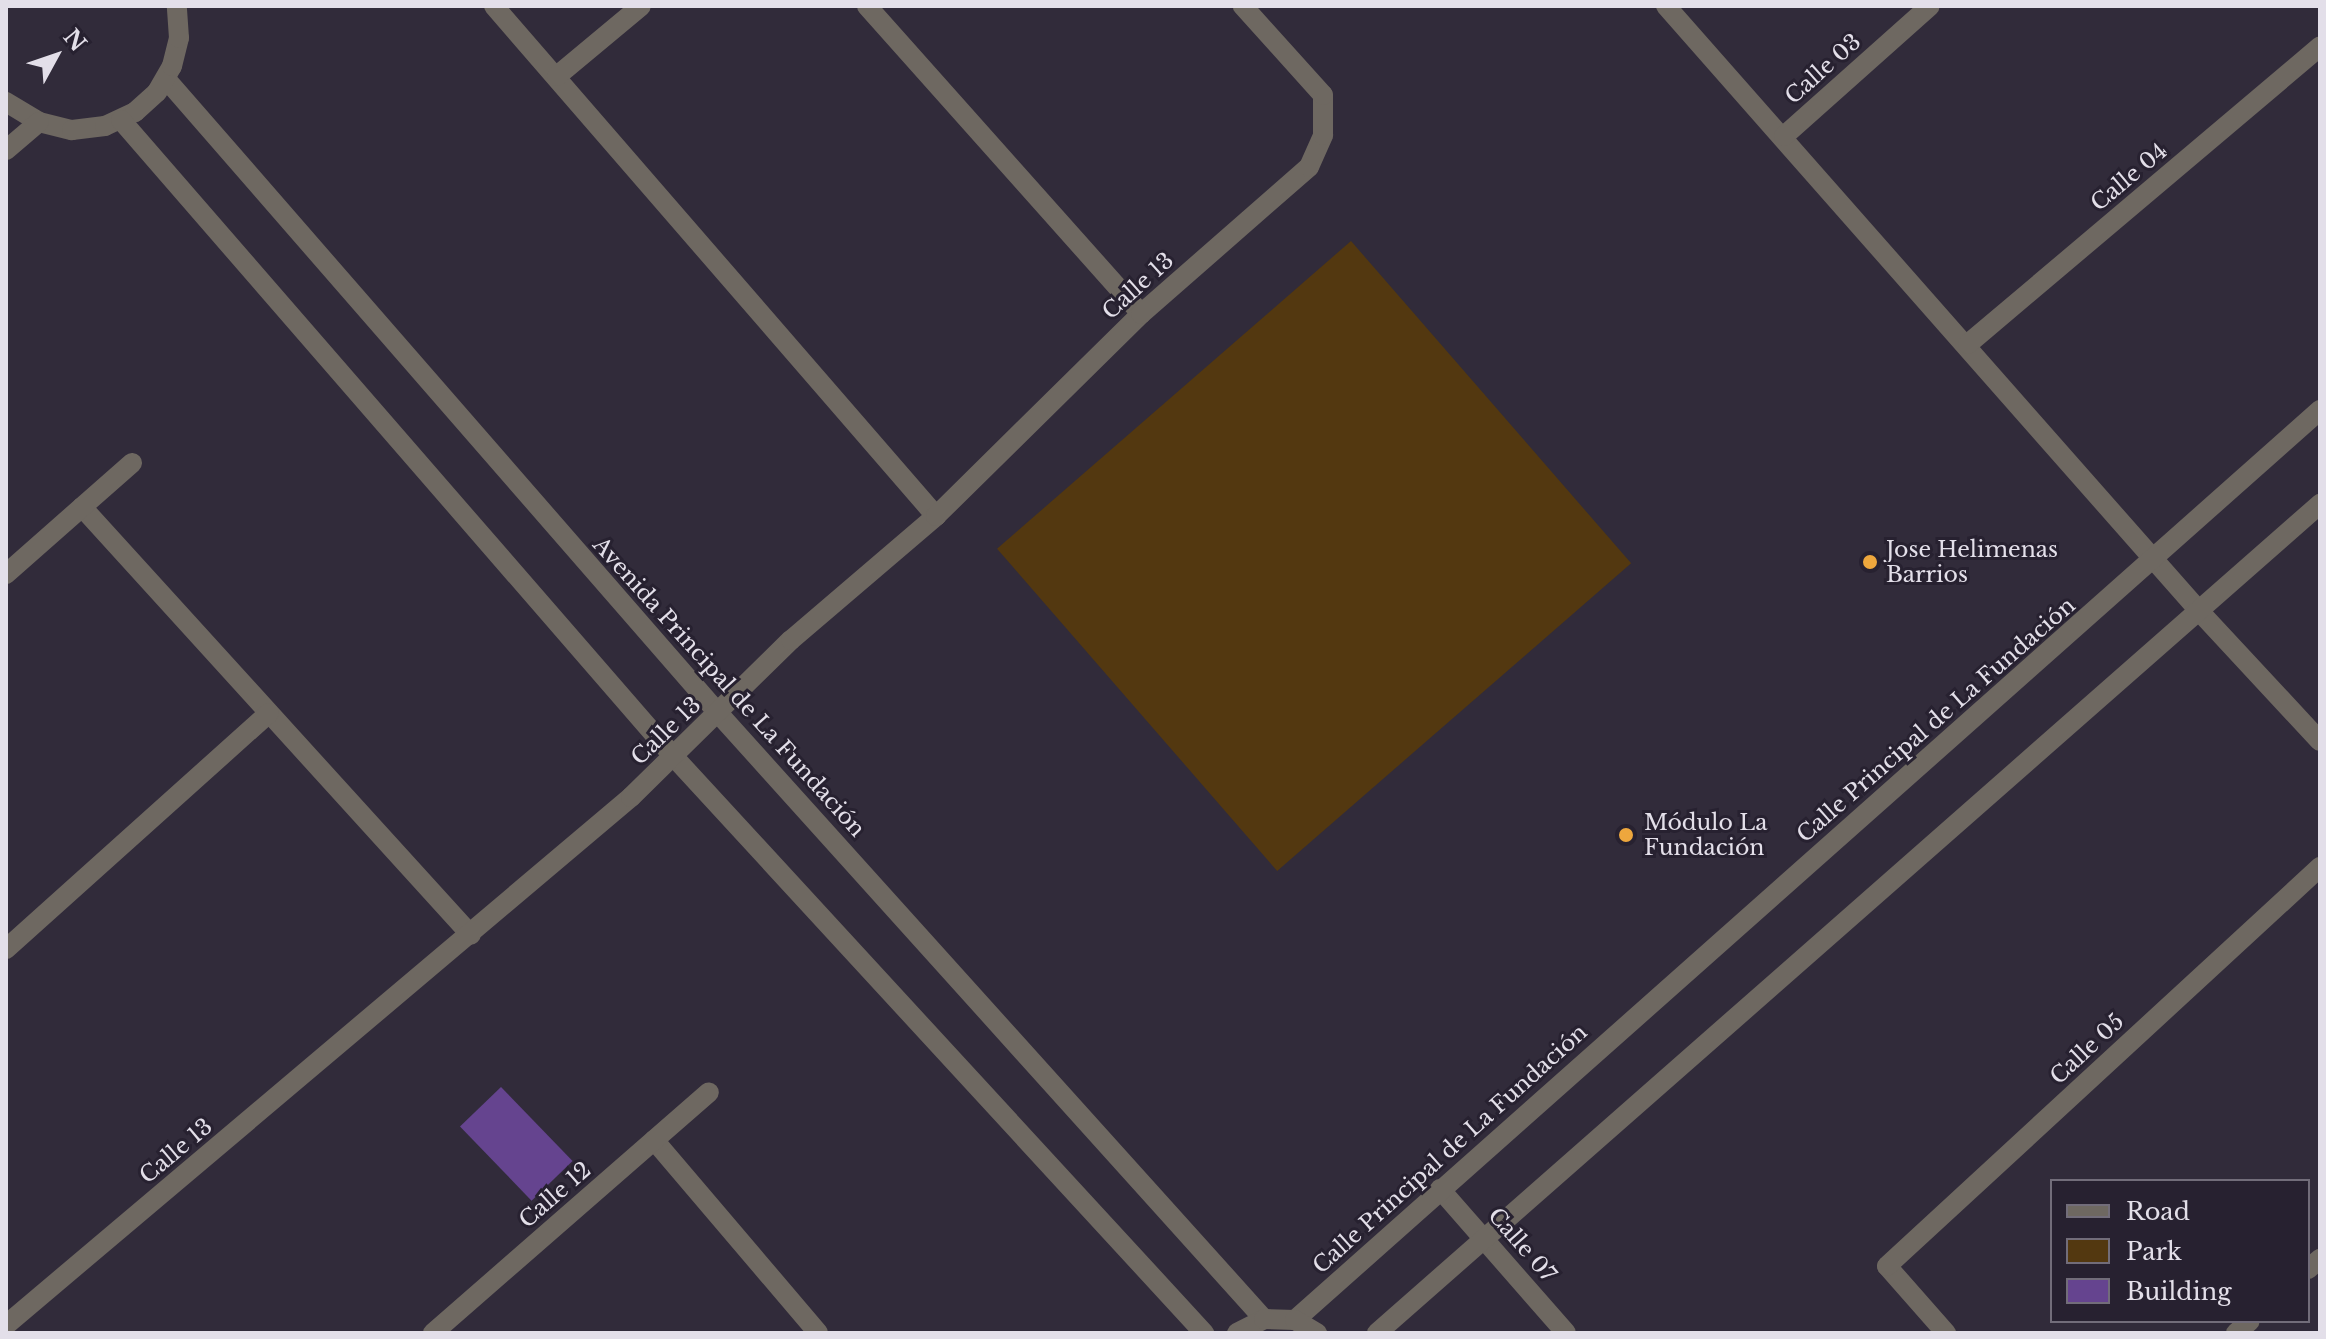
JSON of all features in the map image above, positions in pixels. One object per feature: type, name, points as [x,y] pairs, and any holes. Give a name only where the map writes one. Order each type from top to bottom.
[{"type":"street","points":[[6,102],[39,122],[72,130],[121,120],[147,103],[166,79],[179,38],[177,6]]},
{"type":"street","points":[[494,6],[936,516]]},
{"type":"street","points":[[557,76],[641,6]]},
{"type":"street","points":[[867,6],[1141,314]]},
{"type":"street","name":"Calle 13","points":[[6,1325],[471,935],[674,757],[791,640],[936,516],[1141,314],[1309,167],[1323,135],[1323,95],[1243,6]]},
{"type":"street","points":[[1666,6],[1968,344],[2200,612],[2320,741]]},
{"type":"street","name":"Calle 03","points":[[1784,136],[1930,6]]},
{"type":"street","name":"Calle 04","points":[[1968,344],[2320,47]]},
{"type":"street","name":"Avenida Principal de La Fundación","points":[[166,79],[719,714],[1264,1319]]},
{"type":"street","points":[[121,120],[674,757],[1204,1333]]},
{"type":"street","points":[[6,150],[39,122]]},
{"type":"street","name":"Calle Principal de La Fundación","points":[[1295,1320],[2320,410]]},
{"type":"street","points":[[6,574],[132,463]]},
{"type":"street","points":[[1377,1333],[2320,504]]},
{"type":"street","points":[[82,507],[471,935]]},
{"type":"street","points":[[6,949],[269,713]]},
{"type":"street","name":"Calle 05","points":[[1946,1333],[1887,1266],[2320,867]]},
{"type":"street","name":"Calle 12","points":[[433,1333],[709,1092]]},
{"type":"street","points":[[654,1140],[818,1333]]},
{"type":"street","name":"Calle 07","points":[[1440,1189],[1566,1333]]},
{"type":"street","points":[[1237,1333],[1264,1319],[1295,1320],[1317,1333]]},
{"type":"green space","points":[[1351,241],[1631,563],[1277,871],[997,549]]},
{"type":"building","points":[[501,1087],[573,1161],[532,1201],[460,1127]]},
{"type":"place","name":"Jose Helimenas Barrios","points":[[1870,562]]},
{"type":"place","name":"Módulo La Fundación","points":[[1626,835]]}]
